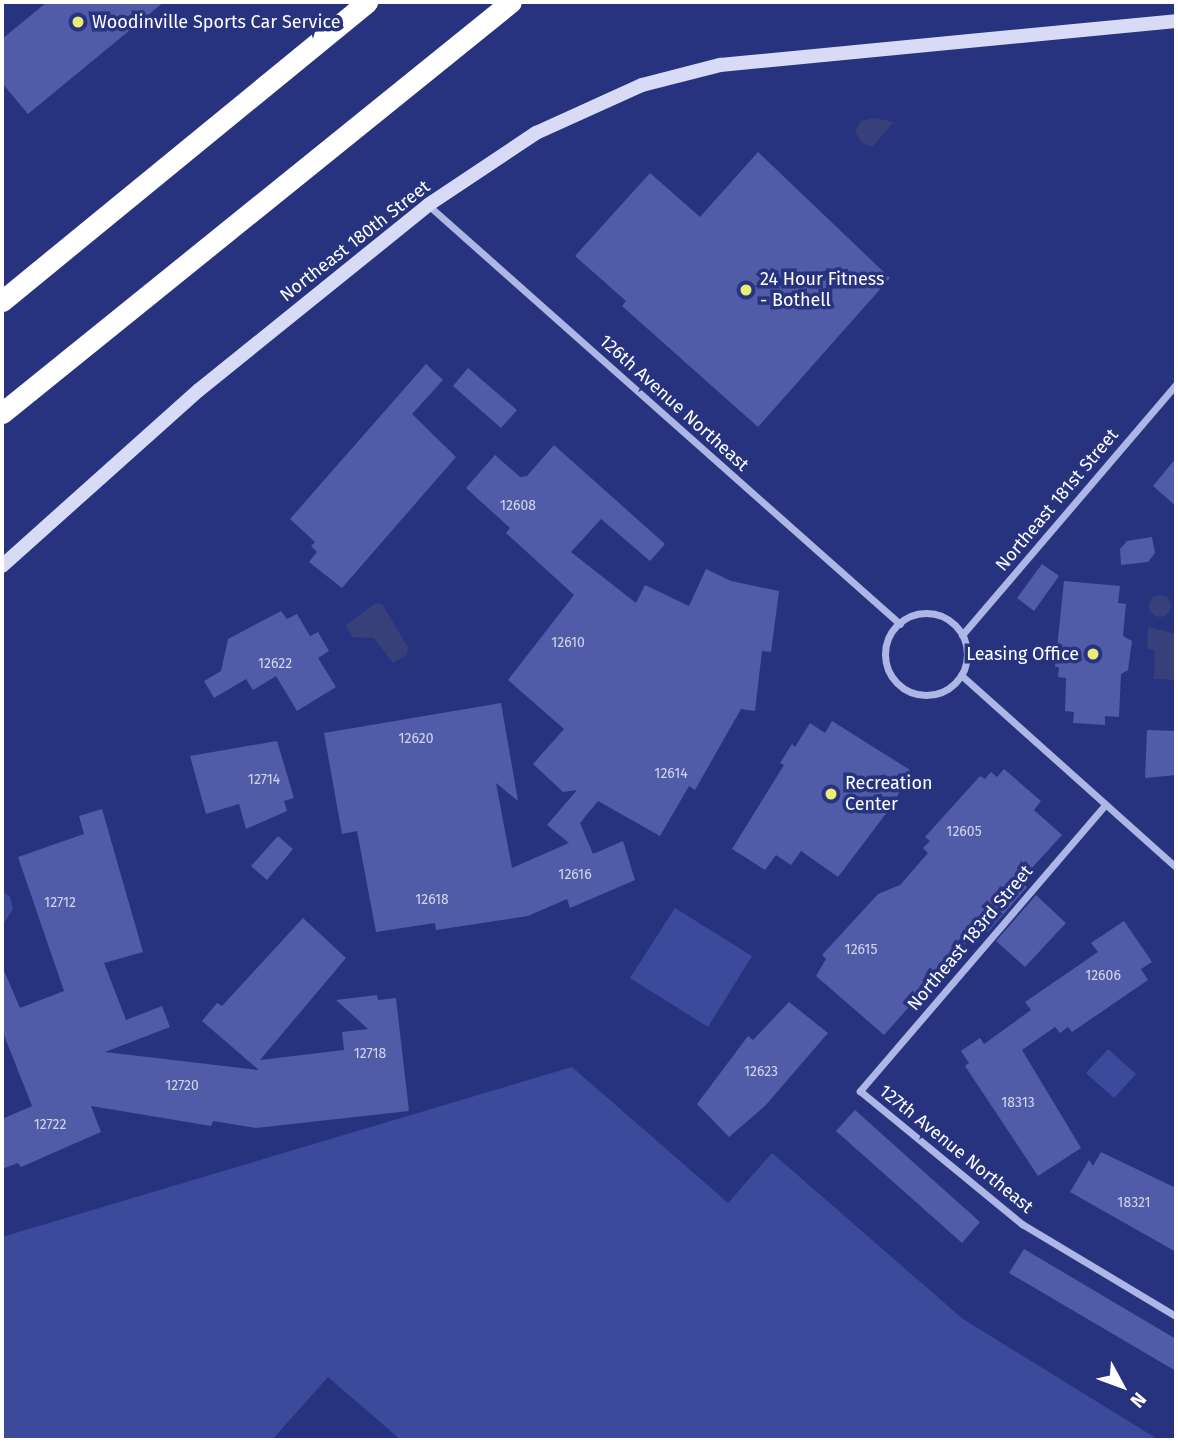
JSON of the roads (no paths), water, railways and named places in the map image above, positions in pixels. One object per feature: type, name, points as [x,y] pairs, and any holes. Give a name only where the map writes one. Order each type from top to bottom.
[{"type":"highway","points":[[2,301],[367,2]]},
{"type":"highway","points":[[2,413],[511,2]]},
{"type":"main road","name":"Northeast 180th Street","points":[[2,566],[199,390],[428,205],[536,133],[642,85],[720,65],[1176,21]]},
{"type":"street","name":"126th Avenue Northeast","points":[[428,205],[900,624]]},
{"type":"street","name":"Northeast 181st Street","points":[[962,635],[1176,384]]},
{"type":"street","points":[[916,615],[936,615],[949,621],[962,635],[967,656],[961,675],[937,694],[922,695],[903,688],[890,672],[886,657],[889,638],[900,624],[916,615]]},
{"type":"street","points":[[961,675],[1176,867]]},
{"type":"street","name":"Northeast 183rd Street","points":[[860,1091],[1104,805]]},
{"type":"street","name":"127th Avenue Northeast","points":[[860,1091],[1022,1224],[1176,1316]]},
{"type":"place","name":"Woodinville Sports Car Service","points":[[78,22]]},
{"type":"place","name":"24 Hour Fitness - Bothell","points":[[746,290]]},
{"type":"place","name":"Leasing Office","points":[[1093,654]]},
{"type":"place","name":"Recreation Center","points":[[831,794]]}]
